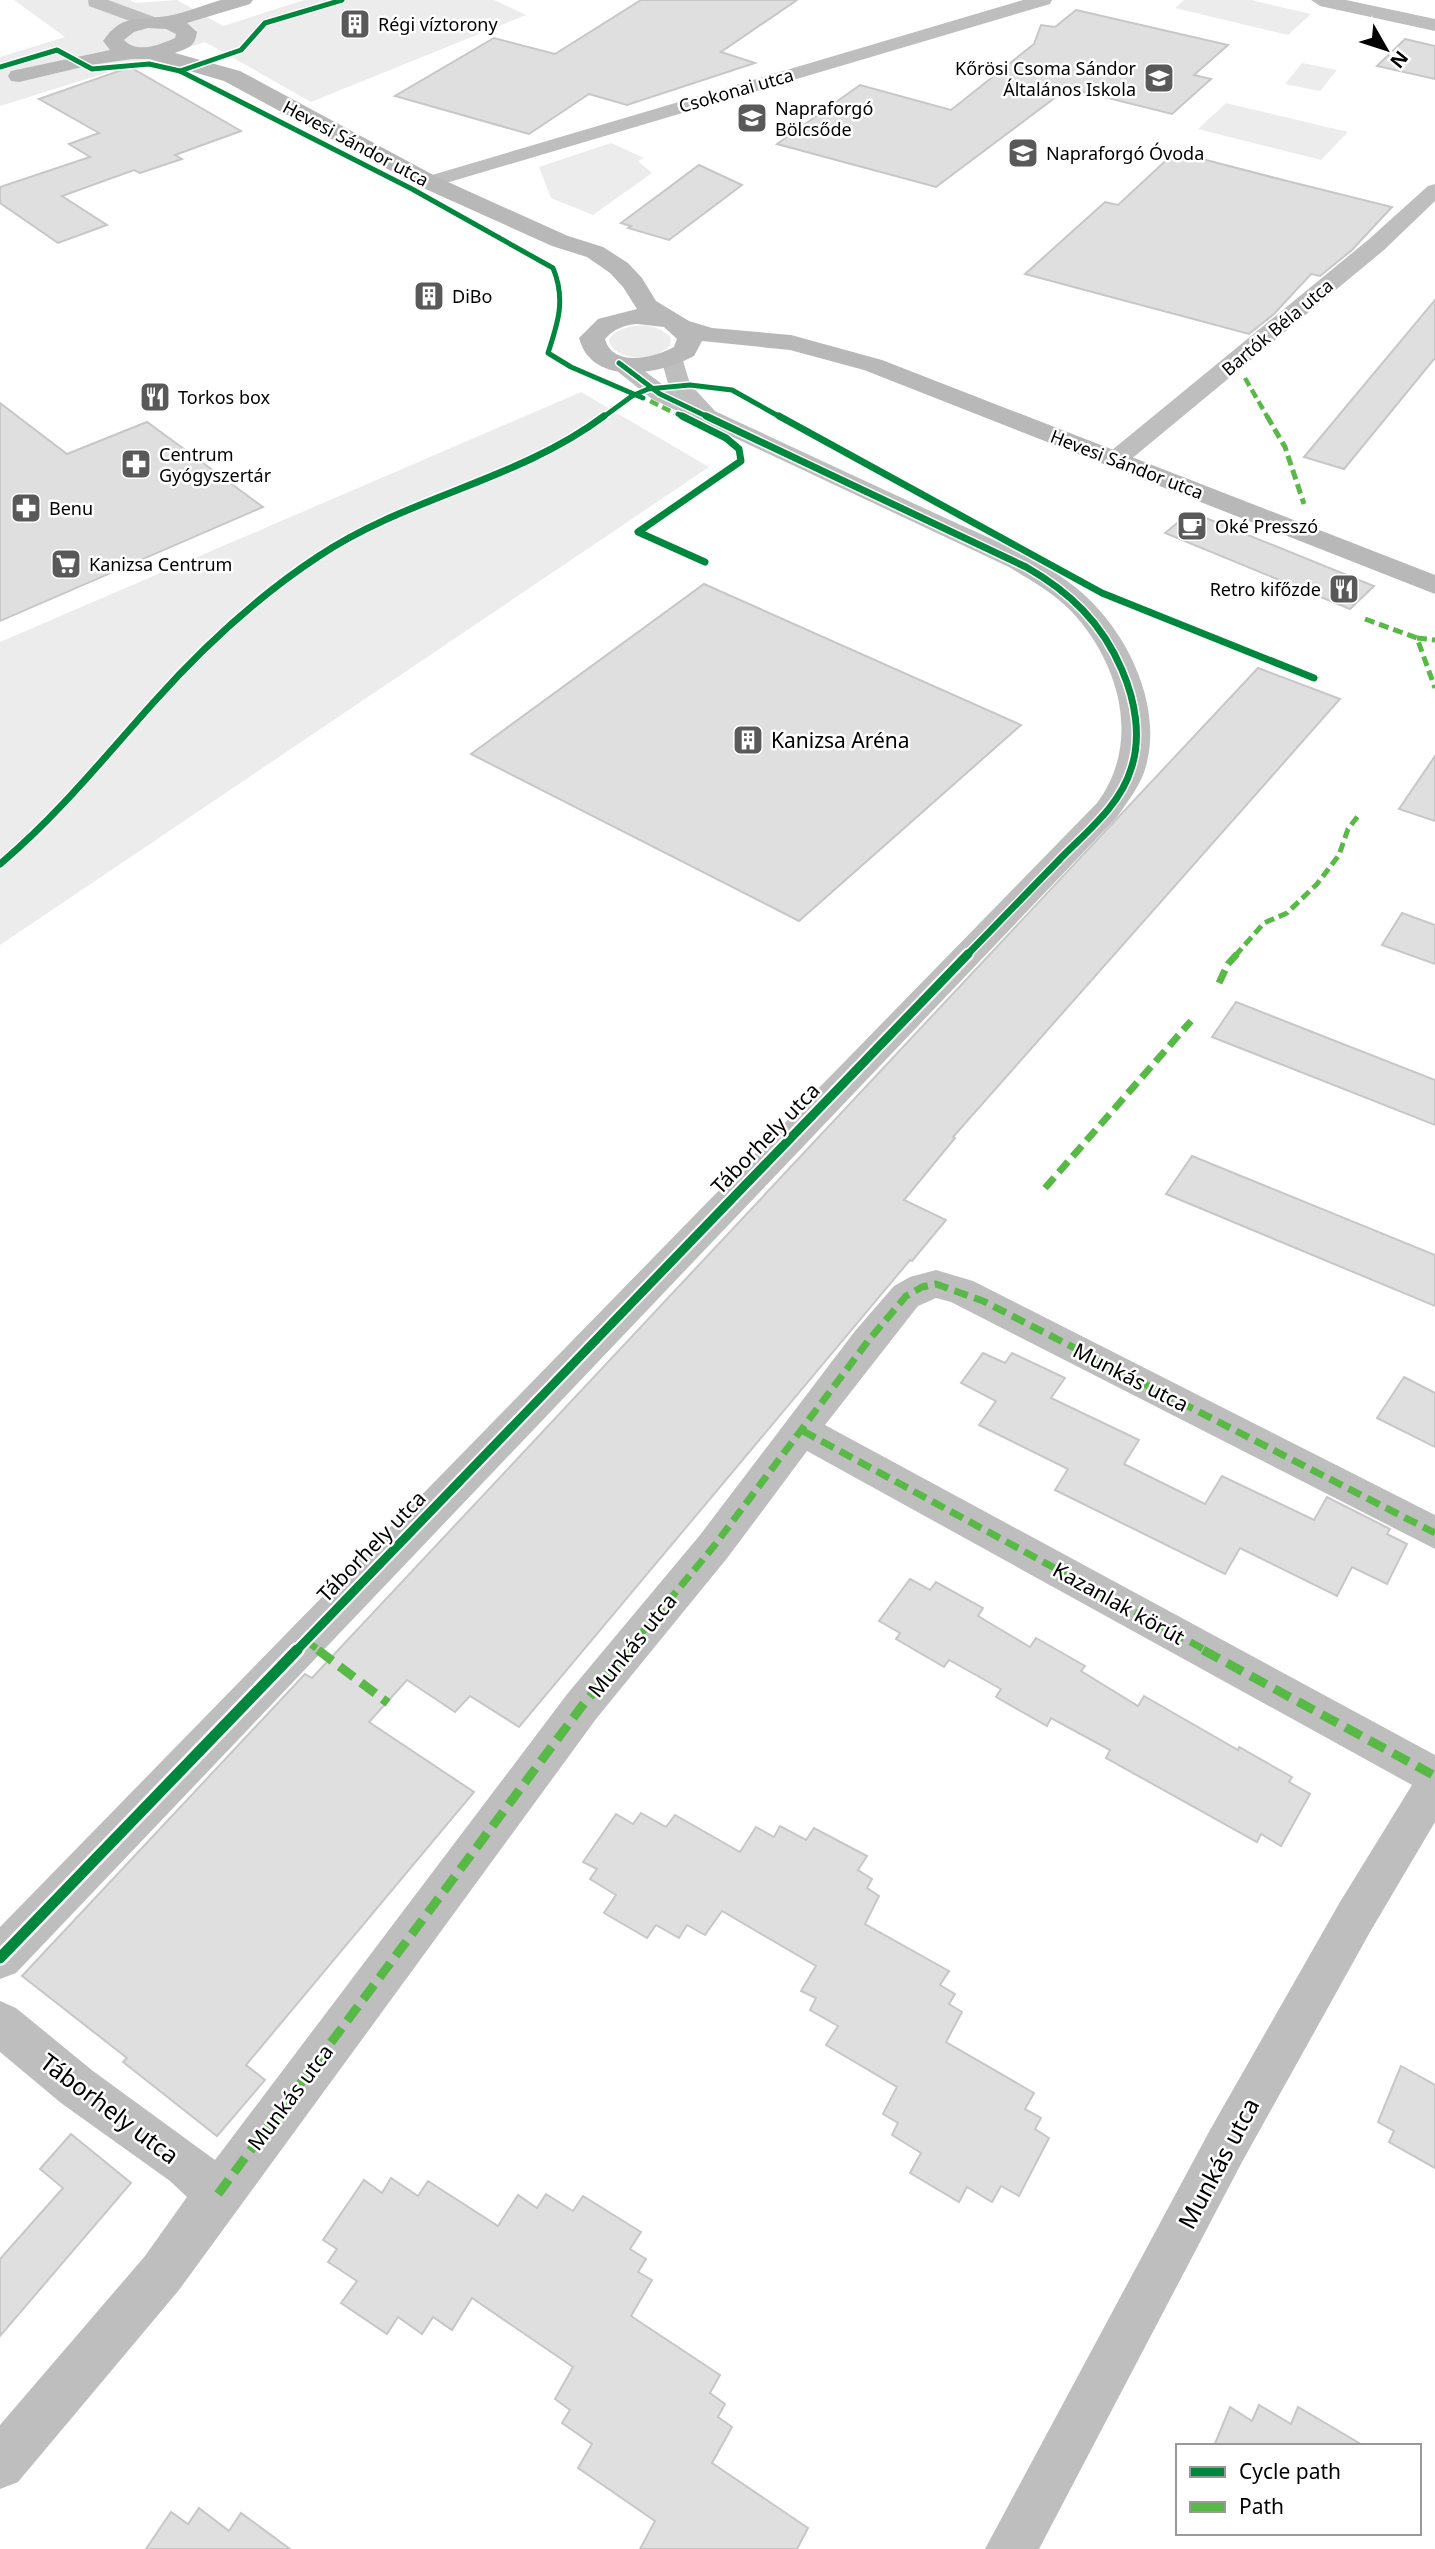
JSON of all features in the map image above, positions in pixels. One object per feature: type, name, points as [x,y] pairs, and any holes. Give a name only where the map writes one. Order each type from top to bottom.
[{"type":"main road","points":[[10,79],[80,56],[131,26],[159,23],[243,0]]},
{"type":"main road","points":[[10,79],[91,59],[179,46],[188,34],[259,0]]},
{"type":"main road","points":[[159,23],[175,25],[188,34],[232,76]]},
{"type":"main road","points":[[115,37],[122,50],[141,53]]},
{"type":"main road","name":"Hevesi Sándor utca","points":[[141,53],[232,76],[429,182],[560,241],[581,246],[607,259],[633,283],[647,306],[674,323],[709,335],[779,341],[817,348],[873,365],[1435,584]]},
{"type":"main road","name":"Hevesi Sándor utca","points":[[560,241],[602,277],[609,306]]},
{"type":"main road","points":[[619,363],[606,359],[592,345],[592,338],[609,306],[636,316],[674,323],[690,338],[685,351],[675,358]]},
{"type":"main road","name":"Hevesi Sándor utca","points":[[619,363],[641,366],[675,358],[817,348]]},
{"type":"street","name":"Csokonai utca","points":[[429,182],[1043,0]]},
{"type":"street","points":[[1320,0],[1435,25]]},
{"type":"street","points":[[95,1],[159,23]]},
{"type":"street","points":[[95,1],[113,17],[115,37]]},
{"type":"street","name":"Bartók Béla utca","points":[[1115,460],[1376,245],[1435,190]]},
{"type":"street","name":"Táborhely utca","points":[[675,358],[679,386],[706,415]]},
{"type":"street","name":"Táborhely utca","points":[[0,1958],[1107,810],[1125,787],[1133,764],[1137,739],[1134,713],[1112,646],[1078,604],[1049,580],[1018,562],[649,389],[619,363]]},
{"type":"street","name":"Munkás utca","points":[[0,2464],[162,2273],[582,1706],[713,1546],[803,1431],[868,1341],[906,1296],[922,1287],[936,1284],[946,1285],[983,1301],[1435,1533]]},
{"type":"street","name":"Kazanlak körút","points":[[803,1431],[1435,1776]]},
{"type":"street","name":"Munkás utca","points":[[1011,2549],[1226,2146],[1355,1917],[1435,1784]]},
{"type":"street","name":"Táborhely utca","points":[[0,2023],[77,2087],[186,2165],[218,2194]]},
{"type":"shaded area","points":[[14,0],[130,0],[135,3],[177,0],[223,26],[304,0],[494,0],[526,15],[311,102],[205,42],[0,106],[0,57],[65,37]]},
{"type":"shaded area","points":[[1184,0],[1251,0],[1311,14],[1288,35],[1175,8]]},
{"type":"shaded area","points":[[1302,63],[1337,70],[1320,91],[1285,84]]},
{"type":"shaded area","points":[[1226,103],[1348,132],[1321,160],[1198,129]]},
{"type":"shaded area","points":[[611,143],[644,158],[638,161],[652,173],[593,215],[551,198],[539,167]]},
{"type":"shaded area","points":[[633,326],[649,326],[663,331],[671,338],[670,346],[647,357],[621,354],[609,342],[610,338],[618,331]]},
{"type":"shaded area","points":[[581,392],[709,467],[0,945],[0,642]]},
{"type":"building","points":[[641,0],[797,0],[721,52],[755,63],[627,105],[589,94],[529,134],[395,96],[494,38],[555,54]]},
{"type":"building","points":[[1076,10],[1228,45],[1194,75],[1211,79],[1172,114],[1068,88],[936,187],[777,144],[860,85],[951,110],[1034,44],[1041,25],[1055,27]]},
{"type":"building","points":[[1405,39],[1435,46],[1435,79],[1377,66]]},
{"type":"building","points":[[130,67],[241,131],[175,155],[182,159],[140,173],[134,170],[62,196],[107,225],[58,243],[0,203],[0,187],[90,157],[69,144],[99,133],[39,99]]},
{"type":"building","points":[[1175,152],[1392,207],[1352,250],[1320,276],[1311,274],[1274,314],[1249,334],[1025,274],[1105,202],[1118,205]]},
{"type":"building","points":[[699,165],[742,185],[669,240],[628,228],[631,226],[621,223]]},
{"type":"building","points":[[1435,300],[1435,358],[1344,469],[1304,457]]},
{"type":"building","name":"Kanizsa Centrum","points":[[0,403],[67,454],[147,422],[263,507],[0,621]]},
{"type":"building","points":[[1191,512],[1374,586],[1350,609],[1165,533]]},
{"type":"building","name":"Kanizsa Aréna","points":[[704,584],[1021,725],[799,921],[471,754]]},
{"type":"building","points":[[1258,668],[1340,699],[953,1137],[955,1138],[904,1200],[946,1220],[519,1727],[470,1696],[455,1712],[407,1680],[369,1722],[474,1792],[246,2065],[265,2080],[217,2136],[123,2062],[127,2058],[22,1976],[305,1674],[312,1678]]},
{"type":"building","points":[[1435,756],[1435,821],[1399,809]]},
{"type":"building","points":[[1402,913],[1435,925],[1435,964],[1382,945]]},
{"type":"building","points":[[1236,1002],[1435,1080],[1435,1125],[1212,1037]]},
{"type":"building","points":[[1192,1156],[1435,1255],[1435,1306],[1166,1194]]},
{"type":"building","points":[[983,1353],[1005,1363],[1012,1353],[1065,1378],[1051,1398],[1139,1440],[1124,1464],[1205,1504],[1222,1476],[1314,1520],[1327,1497],[1390,1529],[1387,1534],[1407,1544],[1387,1584],[1352,1567],[1337,1596],[1240,1548],[1225,1574],[1055,1490],[1068,1469],[979,1425],[996,1401],[961,1383]]},
{"type":"building","points":[[1404,1377],[1435,1393],[1435,1447],[1377,1418]]},
{"type":"building","points":[[910,1579],[930,1590],[936,1582],[983,1608],[978,1616],[1030,1647],[1036,1638],[1085,1666],[1081,1671],[1138,1706],[1144,1696],[1238,1750],[1239,1747],[1292,1777],[1289,1782],[1310,1794],[1281,1846],[1261,1834],[1257,1842],[1106,1758],[1110,1750],[1051,1718],[1047,1726],[996,1697],[1001,1689],[949,1660],[944,1667],[896,1639],[900,1633],[879,1621]]},
{"type":"building","points":[[641,1813],[666,1827],[675,1815],[740,1852],[756,1827],[774,1837],[780,1826],[806,1840],[814,1828],[867,1856],[858,1870],[872,1879],[867,1888],[879,1896],[865,1924],[949,1971],[940,1985],[955,1994],[949,2004],[962,2012],[946,2042],[1034,2093],[1025,2109],[1041,2118],[1035,2129],[1049,2138],[1019,2196],[1001,2186],[992,2202],[967,2187],[959,2202],[910,2173],[921,2153],[892,2135],[898,2123],[883,2114],[897,2087],[826,2045],[838,2026],[810,2010],[816,1998],[801,1991],[816,1966],[722,1911],[705,1935],[687,1925],[679,1938],[656,1925],[647,1938],[604,1913],[616,1895],[590,1879],[597,1869],[583,1862],[616,1814],[633,1824]]},
{"type":"building","points":[[1401,2066],[1435,2085],[1435,2168],[1389,2142],[1394,2131],[1378,2122]]},
{"type":"building","points":[[71,2134],[131,2183],[0,2336],[0,2259],[63,2188],[40,2169]]},
{"type":"building","points":[[391,2178],[418,2196],[428,2181],[498,2226],[518,2195],[537,2208],[546,2194],[573,2211],[583,2196],[641,2232],[630,2249],[646,2259],[638,2272],[652,2280],[631,2316],[720,2375],[710,2393],[725,2404],[718,2417],[732,2427],[712,2463],[808,2528],[797,2549],[640,2549],[655,2521],[578,2468],[592,2444],[562,2423],[570,2410],[555,2399],[573,2367],[472,2298],[452,2330],[433,2317],[422,2334],[398,2317],[387,2334],[341,2303],[357,2281],[328,2262],[337,2249],[323,2240],[364,2180],[382,2193]]},
{"type":"building","points":[[1259,2405],[1291,2424],[1298,2407],[1361,2444],[1215,2444],[1230,2407],[1252,2421]]},
{"type":"building","points":[[199,2508],[229,2531],[241,2513],[290,2549],[146,2549],[171,2512],[188,2524]]},
{"type":"marked path","points":[[1245,378],[1285,447],[1304,504]]},
{"type":"marked path","points":[[638,395],[682,417]]},
{"type":"marked path","points":[[1365,619],[1417,638],[1435,688]]},
{"type":"marked path","points":[[1417,638],[1435,640]]},
{"type":"marked path","points":[[1219,983],[1228,964],[1264,923],[1287,913],[1317,884],[1339,855],[1348,829],[1358,816]]},
{"type":"marked path","points":[[1045,1188],[1191,1021]]},
{"type":"marked path","points":[[218,2194],[582,1706],[714,1546],[868,1341],[906,1296],[922,1287],[936,1284],[983,1301],[1435,1533]]},
{"type":"marked path","points":[[803,1431],[1435,1776]]},
{"type":"marked path","points":[[305,1640],[388,1703]]},
{"type":"cycle path","points":[[180,71],[241,50],[265,23],[342,0]]},
{"type":"cycle path","points":[[0,67],[57,50],[92,69],[149,64],[180,71],[412,189],[553,268],[560,284],[561,312],[548,353],[571,367],[643,398]]},
{"type":"cycle path","points":[[0,1958],[1107,810],[1129,776],[1136,742],[1136,721],[1126,678],[1106,638],[1080,605],[1066,593],[1018,562],[660,394],[619,363]]},
{"type":"cycle path","points":[[0,864],[42,827],[202,652],[293,574],[351,537],[539,453],[586,429],[632,396],[648,389],[669,385],[712,386],[732,390],[1102,593],[1314,678]]},
{"type":"cycle path","points":[[678,414],[726,438],[739,449],[741,461],[638,532],[705,562]]},
{"type":"place","name":"Régi víztorony","points":[[355,24]]},
{"type":"place","name":"Kőrösi Csoma Sándor Általános Iskola","points":[[1159,78]]},
{"type":"place","name":"Napraforgó Bölcsőde","points":[[752,118]]},
{"type":"place","name":"Napraforgó Óvoda","points":[[1023,153]]},
{"type":"place","name":"DiBo","points":[[429,296]]},
{"type":"place","name":"Torkos box","points":[[155,397]]},
{"type":"place","name":"Centrum Gyógyszertár","points":[[136,464]]},
{"type":"place","name":"Benu","points":[[26,508]]},
{"type":"place","name":"Oké Presszó","points":[[1192,526]]},
{"type":"place","name":"Kanizsa Centrum","points":[[66,564]]},
{"type":"place","name":"Retro kifőzde","points":[[1344,589]]},
{"type":"place","name":"Kanizsa Aréna","points":[[748,740]]}]
